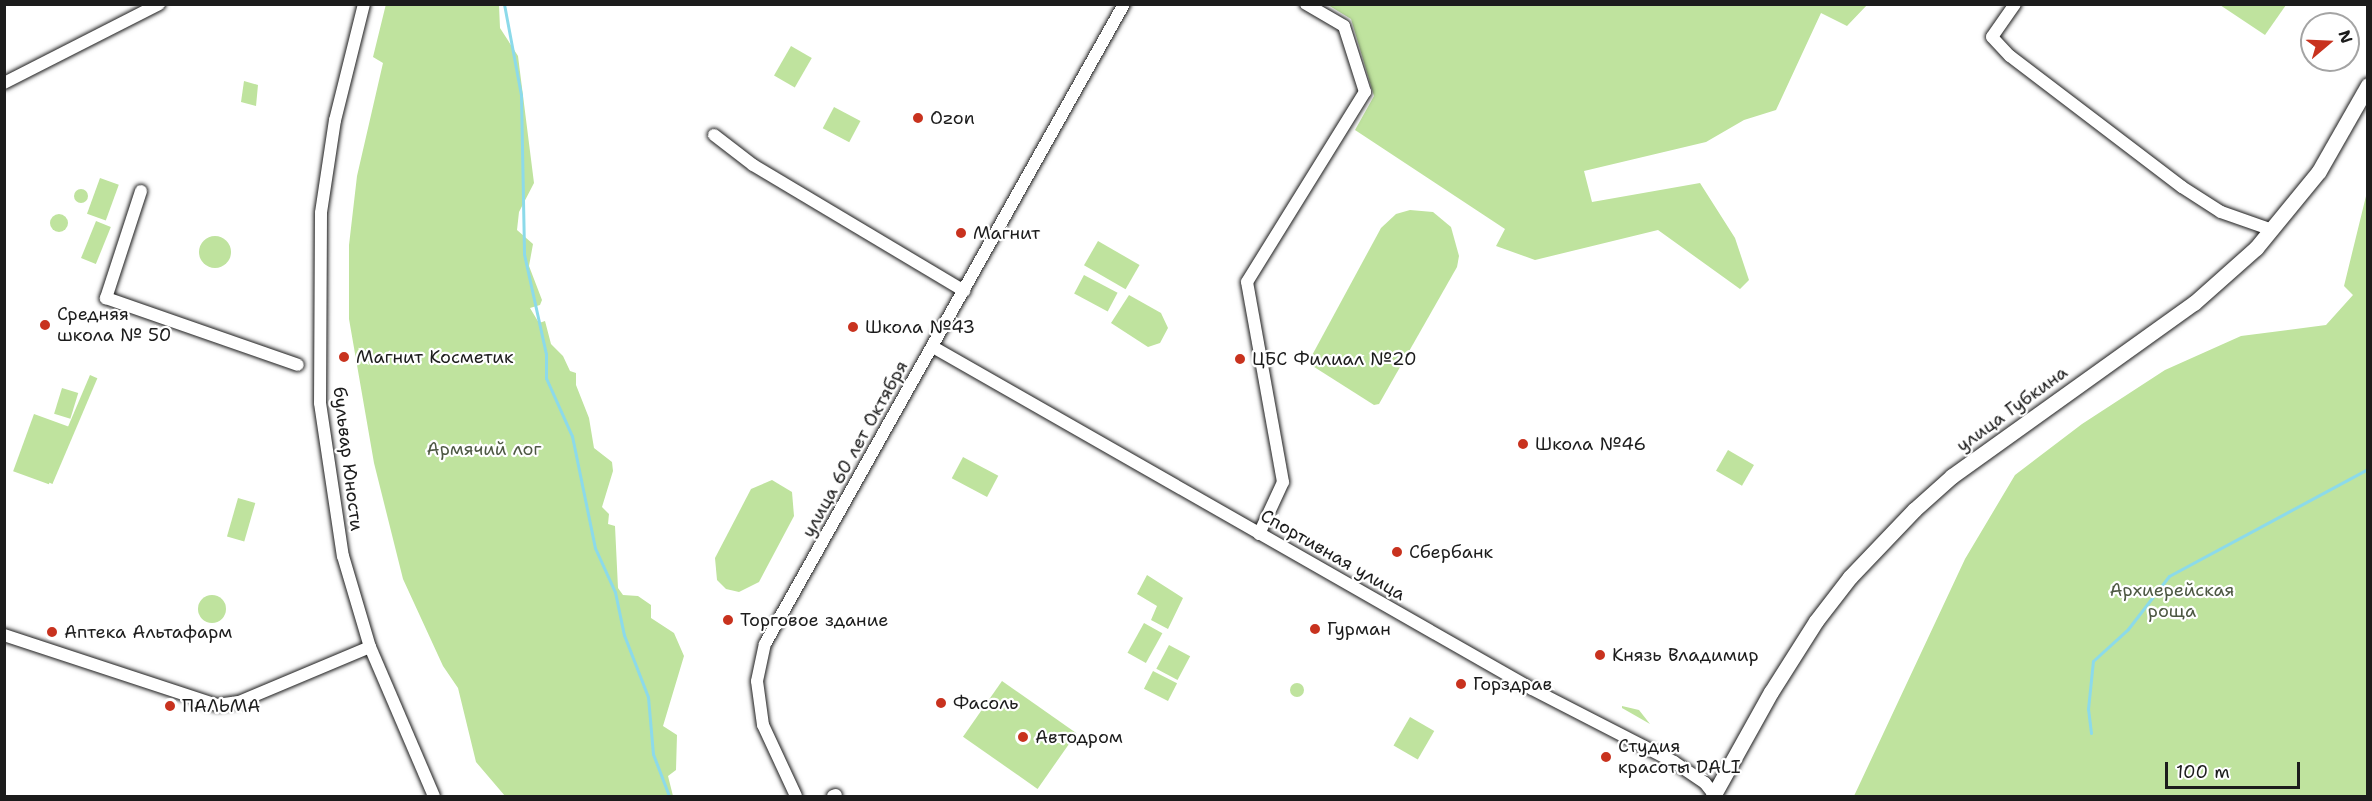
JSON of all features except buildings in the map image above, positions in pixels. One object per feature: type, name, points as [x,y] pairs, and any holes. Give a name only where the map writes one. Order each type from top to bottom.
[{"type":"main road","name":"улица Губкина","points":[[1714,796],[1816,621],[1850,577],[1903,521],[1983,453],[2212,290],[2272,230],[2319,171],[2367,84]]},
{"type":"street","points":[[4,82],[159,4]]},
{"type":"street","name":"бульвар Юности","points":[[364,4],[336,120],[321,213],[320,391],[343,556],[370,647],[434,796]]},
{"type":"street","name":"улица 60 лет Октября","points":[[796,796],[764,725],[757,681],[765,644],[1124,4]]},
{"type":"street","points":[[1259,534],[1283,482],[1247,282],[1365,92],[1344,26],[1306,4]]},
{"type":"street","points":[[2015,4],[1992,37],[2002,49],[2084,116],[2182,187],[2221,212],[2272,230]]},
{"type":"street","points":[[714,135],[753,165],[964,291]]},
{"type":"street","points":[[141,191],[106,298],[298,366]]},
{"type":"street","name":"Спортивная улица","points":[[933,347],[1532,689],[1674,762],[1714,796]]},
{"type":"street","points":[[4,635],[217,705],[245,700],[370,647]]},
{"type":"green space","name":"Армячий лог","points":[[386,4],[499,5],[500,28],[518,56],[534,183],[519,212],[517,230],[533,244],[529,266],[542,300],[540,305],[530,308],[539,323],[545,321],[551,344],[563,356],[570,371],[576,373],[576,385],[589,418],[594,448],[612,462],[613,471],[602,507],[609,514],[608,524],[615,526],[618,588],[623,595],[638,596],[651,605],[651,618],[674,633],[684,656],[663,726],[677,735],[676,770],[668,776],[673,796],[505,796],[476,762],[458,688],[443,666],[403,579],[374,463],[349,319],[349,245],[357,176],[383,63],[373,57]]},
{"type":"green space","points":[[1867,4],[1847,26],[1821,13],[1776,110],[1744,120],[1706,142],[1584,171],[1592,202],[1700,183],[1735,238],[1749,280],[1740,289],[1658,230],[1535,260],[1496,246],[1505,229],[1355,130],[1374,96],[1351,19],[1328,5]]},
{"type":"green space","points":[[2220,5],[2286,5],[2265,35]]},
{"type":"green space","points":[[791,46],[812,58],[795,87],[774,75]]},
{"type":"green space","points":[[244,81],[258,85],[256,106],[241,102]]},
{"type":"green space","points":[[834,107],[860,121],[849,142],[823,128]]},
{"type":"green space","points":[[100,178],[119,185],[106,221],[87,214]]},
{"type":"green space","points":[[78,189],[84,189],[88,196],[84,203],[78,203],[74,199],[74,193]]},
{"type":"green space","name":"Архиерейская роща","points":[[2367,192],[2367,796],[1854,796],[1965,559],[2015,475],[2082,424],[2165,370],[2241,336],[2326,325],[2353,295],[2344,286]]},
{"type":"green space","points":[[1410,210],[1433,212],[1451,227],[1459,256],[1457,267],[1379,404],[1374,405],[1311,365],[1310,359],[1381,228],[1396,214]]},
{"type":"green space","points":[[59,214],[65,217],[68,223],[65,229],[59,232],[53,229],[50,223],[53,217]]},
{"type":"green space","points":[[96,221],[111,227],[96,264],[81,258]]},
{"type":"green space","points":[[215,236],[226,241],[231,252],[226,263],[215,268],[204,263],[199,252],[204,241]]},
{"type":"green space","points":[[1098,241],[1140,265],[1126,289],[1084,265]]},
{"type":"green space","points":[[1084,275],[1118,293],[1108,311],[1074,294]]},
{"type":"green space","points":[[1129,295],[1161,313],[1168,328],[1160,343],[1148,347],[1111,323]]},
{"type":"green space","points":[[90,375],[97,378],[52,484],[45,481]]},
{"type":"green space","points":[[62,388],[78,393],[70,419],[54,414]]},
{"type":"green space","points":[[34,414],[70,427],[49,484],[13,471]]},
{"type":"green space","points":[[1728,450],[1754,465],[1742,486],[1716,471]]},
{"type":"green space","points":[[963,457],[998,476],[987,497],[952,478]]},
{"type":"green space","points":[[772,480],[792,492],[794,516],[759,582],[739,592],[726,589],[717,580],[715,558],[751,489]]},
{"type":"green space","points":[[238,498],[255,503],[244,541],[227,536]]},
{"type":"green space","points":[[1147,575],[1183,598],[1168,629],[1151,620],[1157,606],[1137,594]]},
{"type":"green space","points":[[212,595],[222,599],[226,609],[222,619],[212,623],[202,619],[198,609],[202,599]]},
{"type":"green space","points":[[1144,623],[1162,633],[1146,663],[1128,653]]},
{"type":"green space","points":[[1169,645],[1190,656],[1178,680],[1156,669]]},
{"type":"green space","points":[[1153,671],[1177,683],[1168,701],[1144,689]]},
{"type":"green space","name":"Автодром","points":[[1002,681],[1077,733],[1038,789],[963,737]]},
{"type":"green space","points":[[1294,683],[1300,683],[1304,690],[1300,697],[1294,697],[1290,693],[1290,687]]},
{"type":"green space","points":[[1622,706],[1639,710],[1650,724],[1622,708]]},
{"type":"green space","points":[[1410,717],[1434,731],[1418,760],[1394,746]]},
{"type":"waterway","points":[[504,4],[521,95],[524,254],[546,354],[546,378],[572,436],[595,548],[615,592],[624,635],[648,697],[653,754],[669,796]]},
{"type":"waterway","points":[[2091,733],[2088,709],[2093,661],[2128,629],[2169,576],[2368,469]]},
{"type":"place","name":"Ozon","points":[[918,118]]},
{"type":"place","name":"Магнит","points":[[961,233]]},
{"type":"place","name":"Средняя школа № 50","points":[[45,325]]},
{"type":"place","name":"Школа №43","points":[[853,327]]},
{"type":"place","name":"Магнит Косметик","points":[[344,357]]},
{"type":"place","name":"ЦБС Филиал №20","points":[[1240,359]]},
{"type":"place","name":"Школа №46","points":[[1523,444]]},
{"type":"place","name":"Сбербанк","points":[[1397,552]]},
{"type":"place","name":"Торговое здание","points":[[728,620]]},
{"type":"place","name":"Гурман","points":[[1315,629]]},
{"type":"place","name":"Аптека Альтафарм","points":[[52,632]]},
{"type":"place","name":"Князь Владимир","points":[[1600,655]]},
{"type":"place","name":"Горздрав","points":[[1461,684]]},
{"type":"place","name":"Фасоль","points":[[941,703]]},
{"type":"place","name":"ПАЛЬМА","points":[[170,706]]},
{"type":"place","name":"Автодром","points":[[1023,737]]},
{"type":"place","name":"Студия красоты DALI","points":[[1606,757]]}]
